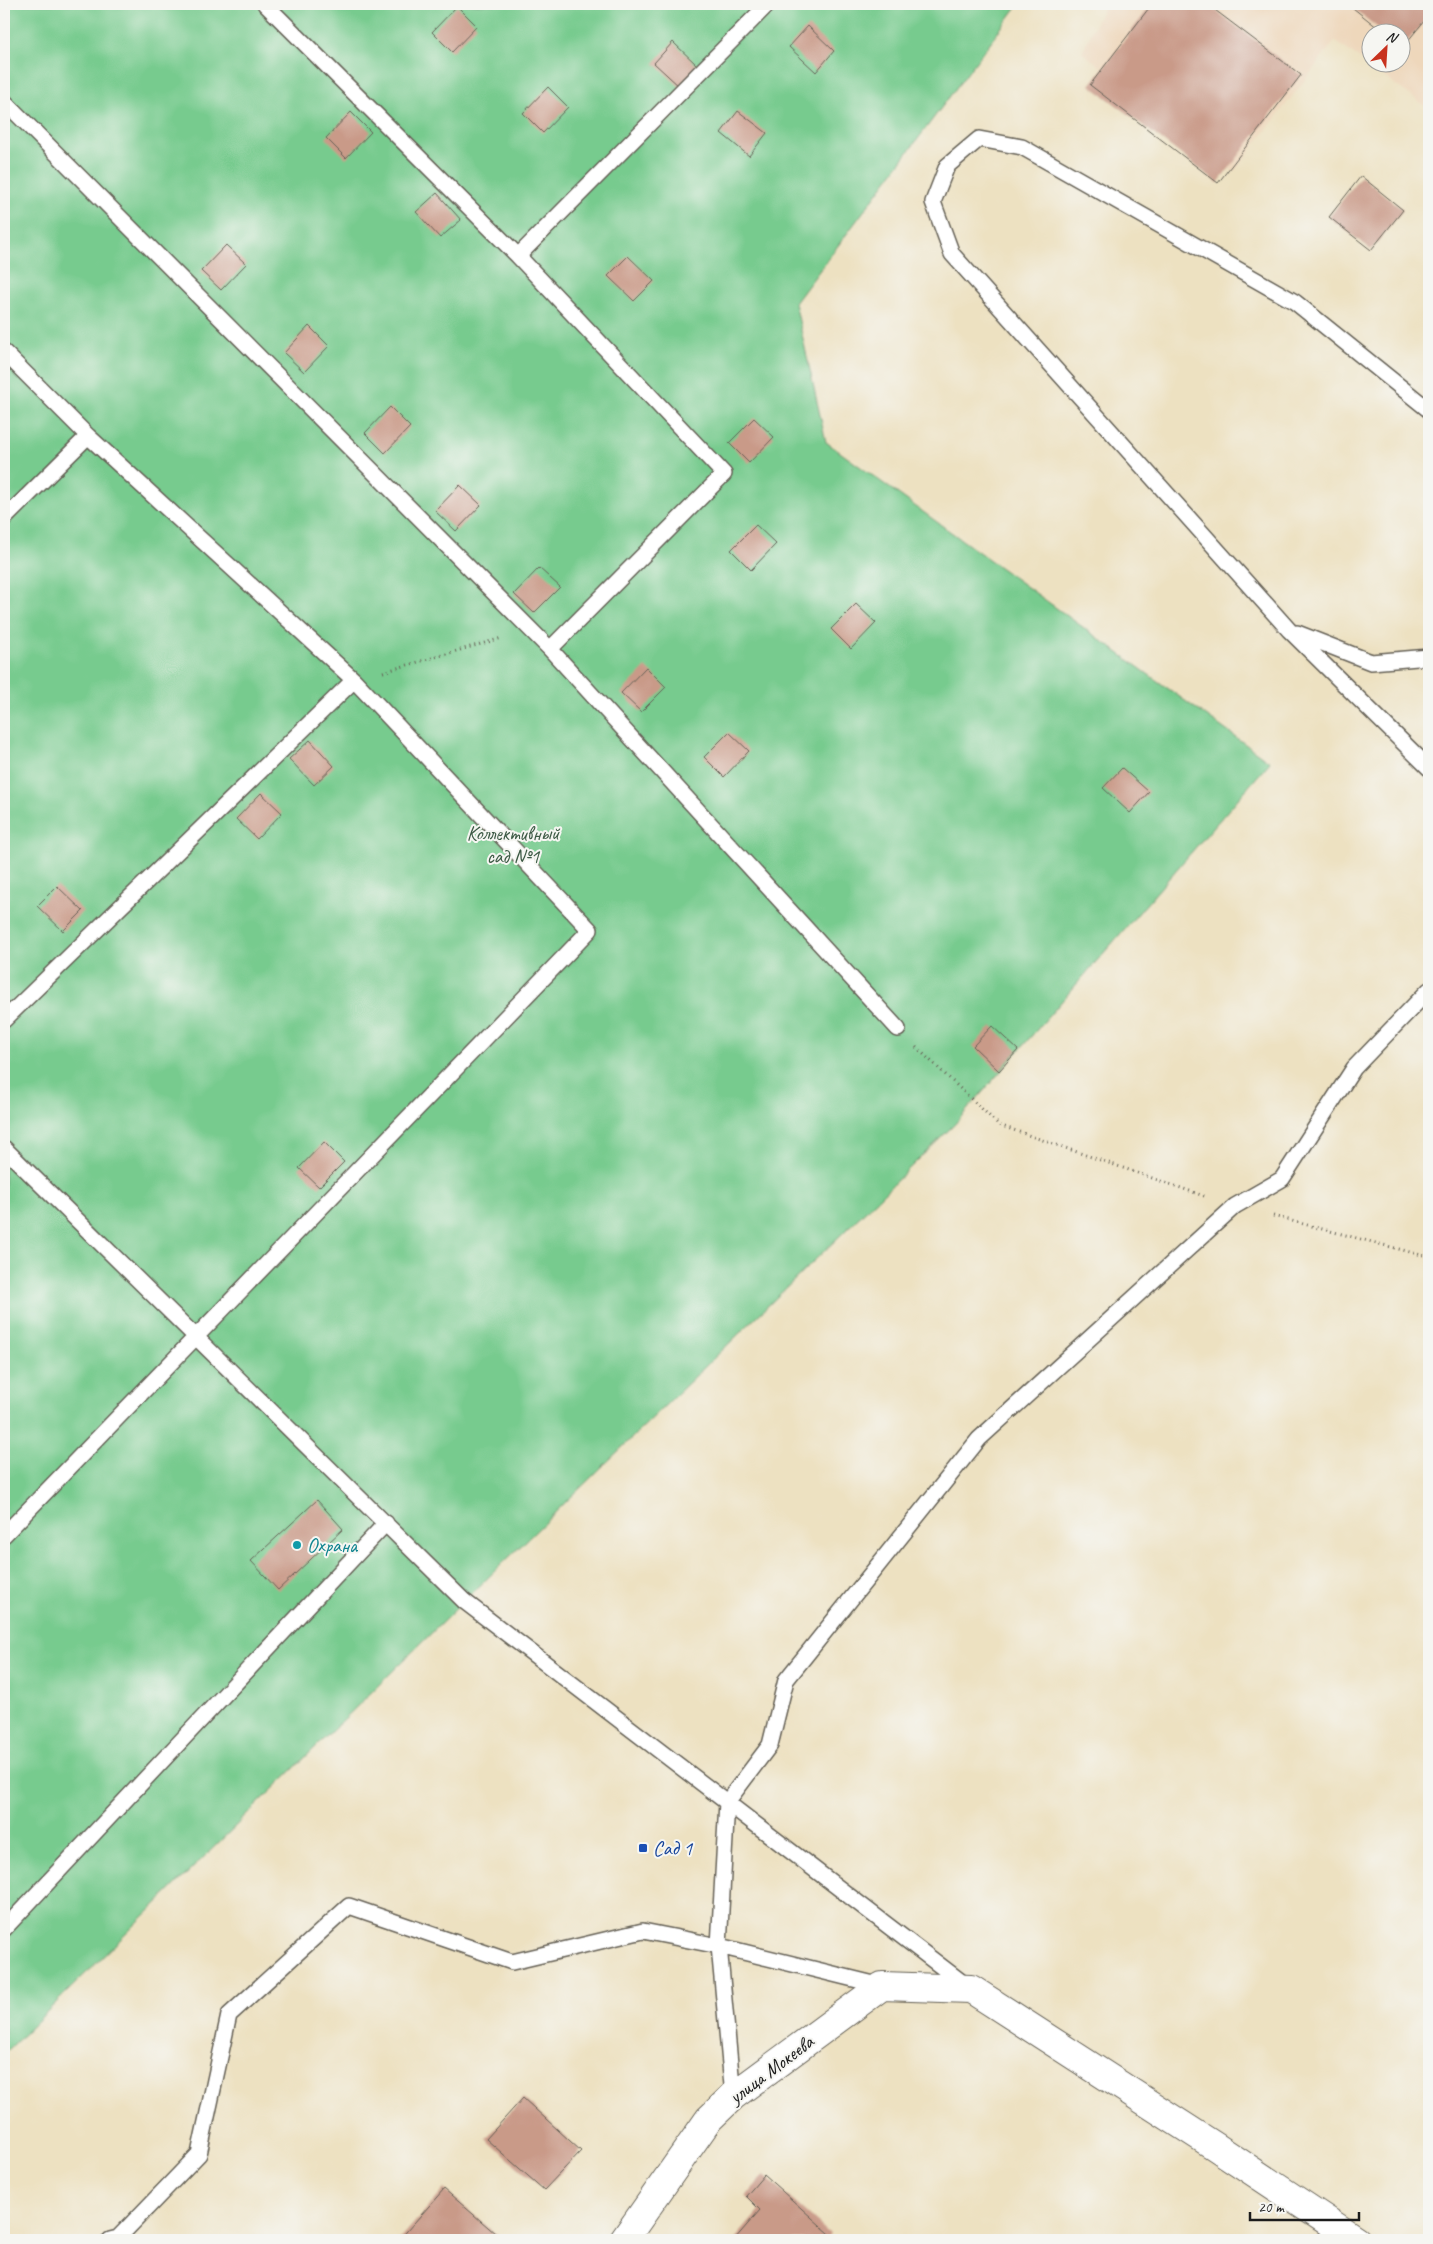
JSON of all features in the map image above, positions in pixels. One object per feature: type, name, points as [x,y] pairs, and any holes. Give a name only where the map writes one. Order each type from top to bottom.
[{"type":"street","points":[[882,1986],[971,1989],[1356,2240]]},
{"type":"street","name":"улица Мокеева","points":[[624,2240],[709,2119],[733,2096],[882,1986]]},
{"type":"lane","points":[[265,4],[518,256],[724,474],[550,649]]},
{"type":"lane","points":[[518,256],[768,4]]},
{"type":"lane","points":[[4,101],[550,649],[898,1029]]},
{"type":"lane","points":[[1429,410],[1295,302],[1022,147],[979,139],[947,166],[933,202],[952,254],[1289,630],[1429,768]]},
{"type":"lane","points":[[4,352],[88,436],[354,680],[590,930],[4,1535]]},
{"type":"lane","points":[[4,519],[88,436]]},
{"type":"lane","points":[[1289,630],[1371,662],[1429,657]]},
{"type":"lane","points":[[4,1020],[354,680]]},
{"type":"lane","points":[[733,2096],[719,1946],[727,1802],[770,1745],[786,1680],[979,1439],[1234,1206],[1282,1179],[1354,1068],[1429,990]]},
{"type":"lane","points":[[4,1148],[464,1601],[971,1989]]},
{"type":"lane","points":[[4,1929],[386,1523]]},
{"type":"lane","points":[[110,2240],[118,2238],[199,2154],[229,2015],[349,1906],[512,1962],[643,1931],[719,1946],[882,1986]]},
{"type":"path","points":[[354,680],[531,630]]},
{"type":"path","points":[[898,1029],[999,1125],[1234,1206],[1429,1257]]},
{"type":"shaded area","points":[[1105,4],[1429,4],[1429,109],[1378,72],[1410,72],[1410,22],[1360,22],[1360,59],[1335,41],[1234,172],[1082,52]]},
{"type":"green space","name":"Коллективный сад №1","points":[[4,4],[1019,4],[795,303],[826,442],[1270,762],[954,1125],[464,1601],[4,2054]]},
{"type":"building","points":[[1152,4],[1207,4],[1301,75],[1218,183],[1090,85]]},
{"type":"building","points":[[1348,4],[1429,4],[1429,15],[1410,38],[1410,22],[1370,22]]},
{"type":"building","points":[[457,6],[477,26],[452,52],[432,32]]},
{"type":"building","points":[[808,26],[834,51],[816,72],[789,47]]},
{"type":"building","points":[[673,42],[699,67],[680,87],[654,63]]},
{"type":"building","points":[[548,87],[568,107],[543,133],[523,113]]},
{"type":"building","points":[[738,111],[767,133],[749,156],[721,133]]},
{"type":"building","points":[[351,112],[371,132],[346,158],[326,138]]},
{"type":"building","points":[[1361,176],[1403,210],[1371,250],[1329,217]]},
{"type":"building","points":[[437,193],[461,220],[440,238],[416,212]]},
{"type":"building","points":[[226,245],[246,264],[221,290],[201,271]]},
{"type":"building","points":[[628,256],[654,281],[634,301],[608,276]]},
{"type":"building","points":[[309,326],[329,346],[304,372],[284,353]]},
{"type":"building","points":[[390,407],[410,427],[385,453],[365,433]]},
{"type":"building","points":[[754,418],[774,437],[749,463],[729,443]]},
{"type":"building","points":[[460,485],[481,505],[456,531],[435,511]]},
{"type":"building","points":[[756,525],[776,544],[751,570],[731,550]]},
{"type":"building","points":[[539,568],[560,587],[534,613],[514,594]]},
{"type":"building","points":[[856,604],[876,623],[851,649],[831,629]]},
{"type":"building","points":[[646,667],[666,687],[641,712],[621,693]]},
{"type":"building","points":[[729,732],[749,751],[724,777],[704,757]]},
{"type":"building","points":[[310,740],[334,766],[314,785],[289,759]]},
{"type":"building","points":[[1122,768],[1149,792],[1130,813],[1103,788]]},
{"type":"building","points":[[261,793],[282,813],[257,839],[236,819]]},
{"type":"building","points":[[57,886],[83,911],[63,931],[37,906]]},
{"type":"building","points":[[992,1026],[1018,1050],[999,1071],[973,1046]]},
{"type":"building","points":[[324,1142],[344,1162],[319,1187],[299,1168]]},
{"type":"building","name":"Охрана","points":[[317,1500],[343,1529],[278,1590],[251,1561]]},
{"type":"building","points":[[523,2098],[581,2151],[544,2190],[486,2139]]},
{"type":"building","points":[[764,2175],[830,2234],[824,2240],[734,2240],[760,2210],[746,2196]]},
{"type":"building","points":[[444,2189],[503,2240],[399,2240]]},
{"type":"place","name":"Охрана","points":[[297,1545]]},
{"type":"place","name":"Сад 1","points":[[643,1848]]}]
